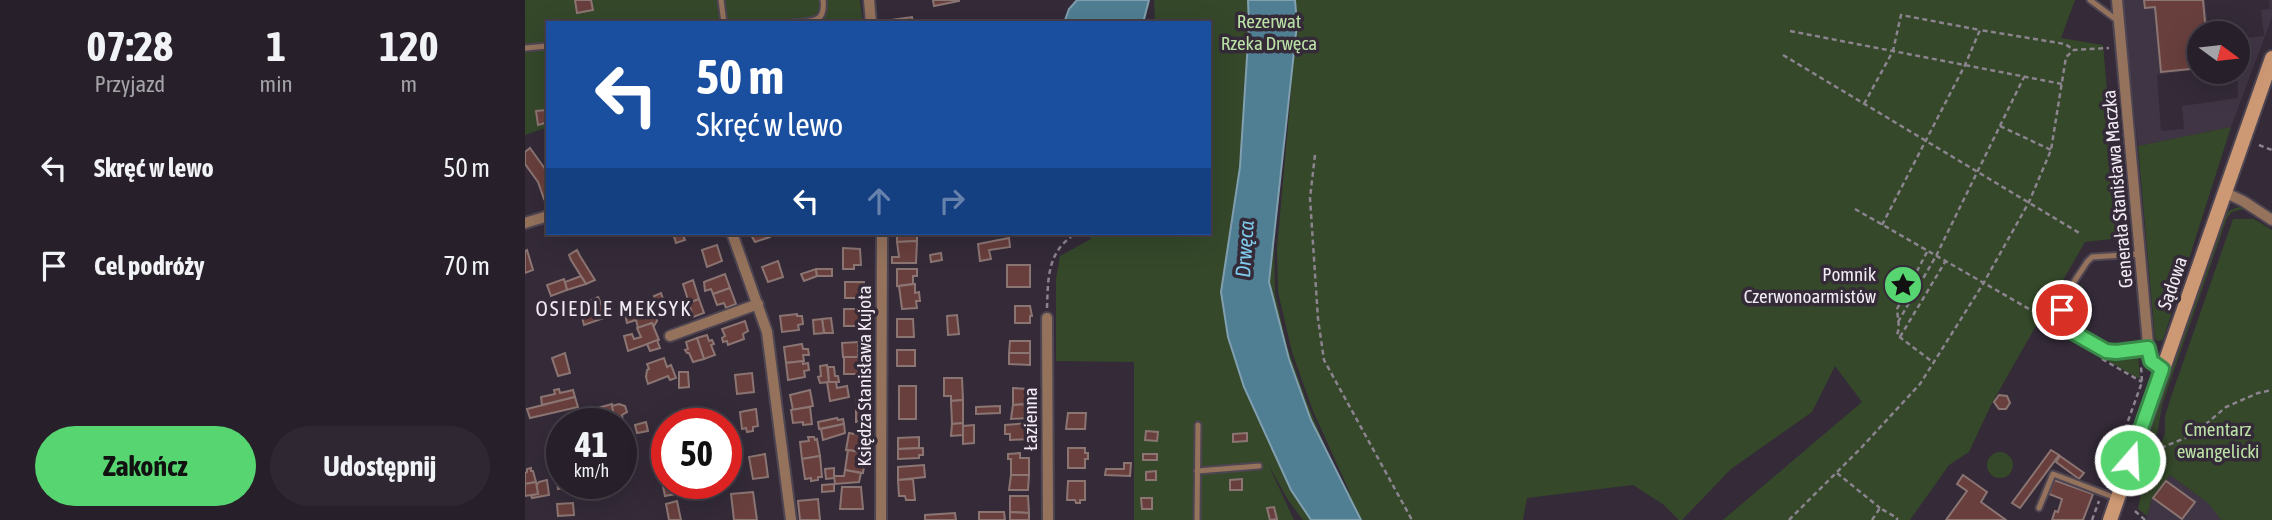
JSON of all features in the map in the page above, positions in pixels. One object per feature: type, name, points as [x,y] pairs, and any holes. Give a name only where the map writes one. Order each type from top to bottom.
[{"type":"main road","name":"Sądowa","points":[[2110,520],[2272,58]]},
{"type":"street","points":[[869,0],[871,21]]},
{"type":"street","name":"Generała Stanisława Maczka","points":[[2117,0],[2140,254],[2144,348],[2151,361],[2162,369]]},
{"type":"street","points":[[2224,192],[2272,220]]},
{"type":"street","points":[[525,223],[546,217]]},
{"type":"street","points":[[733,235],[767,332],[791,520]]},
{"type":"street","name":"Księdza Stanisława Kujota","points":[[881,520],[882,235]]},
{"type":"street","points":[[670,335],[758,304]]},
{"type":"street","name":"Łazienna","points":[[1047,318],[1048,520]]},
{"type":"lane","points":[[721,0],[724,21]]},
{"type":"lane","points":[[808,21],[815,20],[824,13],[823,0]]},
{"type":"lane","points":[[2090,0],[2119,21]]},
{"type":"lane","points":[[525,48],[546,46]]},
{"type":"lane","points":[[2140,254],[2092,257],[2063,305],[2062,318],[2071,331],[2106,351],[2144,348]]},
{"type":"lane","points":[[1197,520],[1198,425]]},
{"type":"lane","points":[[1197,471],[1259,466]]},
{"type":"lane","points":[[2039,508],[2053,474],[2117,499]]},
{"type":"path","points":[[1864,104],[1893,51],[1901,15],[2065,44],[2074,50]]},
{"type":"path","points":[[1882,225],[1927,141],[1980,30]]},
{"type":"path","points":[[1790,31],[2062,84]]},
{"type":"path","points":[[1789,520],[1920,384],[1983,284],[2029,202],[2051,150],[2066,57],[2074,50],[2112,47]]},
{"type":"path","points":[[1783,55],[2081,233]]},
{"type":"path","points":[[1898,322],[1936,256],[2024,77]]},
{"type":"path","points":[[2000,125],[2051,150]]},
{"type":"path","points":[[2259,145],[2272,150]]},
{"type":"path","points":[[1315,155],[1310,198],[1318,319],[1324,360],[1412,520]]},
{"type":"path","points":[[1855,209],[2050,321],[2062,318]]},
{"type":"path","points":[[1047,318],[1052,258],[1060,244],[1071,237]]},
{"type":"path","points":[[1928,252],[1897,309],[1897,335],[1934,363]]},
{"type":"path","points":[[1900,337],[1945,262]]},
{"type":"path","points":[[1910,284],[1924,297]]},
{"type":"path","points":[[1906,293],[1913,297]]},
{"type":"path","points":[[2092,520],[2142,382],[2144,348]]},
{"type":"path","points":[[2153,452],[2193,435],[2226,407],[2257,393],[2272,390]]},
{"type":"path","points":[[1836,473],[1897,520]]},
{"type":"path","points":[[1872,520],[1880,508]]},
{"type":"path","points":[[2135,511],[2145,520]]},
{"type":"shaded area","points":[[2122,0],[2205,0],[2208,21],[2187,21],[2187,71],[2157,75],[2161,131],[2184,129],[2182,106],[2238,98],[2237,84],[2247,84],[2231,127],[2138,146]]},
{"type":"shaded area","points":[[2269,0],[2272,0],[2272,17],[2251,73],[2251,37],[2264,36],[2261,10],[2270,9]]},
{"type":"shaded area","points":[[2170,475],[2208,503],[2221,520],[2146,520],[2152,498]]},
{"type":"green space","points":[[525,0],[860,0],[863,21],[546,21],[546,128],[525,135]]},
{"type":"green space","points":[[1154,0],[2075,0],[2061,38],[2103,45],[2120,238],[2085,242],[2047,308],[2053,332],[2037,324],[1991,405],[1969,452],[1949,465],[1910,520],[1723,520],[1862,402],[1835,366],[1812,412],[1731,469],[1682,520],[1633,485],[1527,498],[1523,520],[1303,520],[1288,500],[1268,464],[1294,520],[1134,520],[1134,362],[1056,361],[1056,279],[1060,256],[1091,239],[1089,235],[1211,235],[1211,21],[1155,21]],"holes":[[[1292,81],[1277,248],[1278,292],[1292,352],[1313,411],[1351,495],[1338,477],[1306,400],[1287,346],[1275,293],[1274,244],[1281,150]]]},
{"type":"green space","points":[[2231,127],[2163,340],[2157,341],[2138,146]]},
{"type":"green space","points":[[2238,207],[2244,209],[2232,212],[2227,218],[2162,405],[2156,441],[2133,496],[2134,476],[2218,234],[2228,211]]},
{"type":"green space","name":"Cmentarz ewangelicki","points":[[2233,219],[2254,219],[2272,230],[2272,520],[2221,520],[2208,503],[2170,475],[2152,498],[2147,516],[2138,509],[2143,482],[2165,433],[2165,416],[2171,397]]},
{"type":"green space","points":[[2082,284],[2086,333],[2073,321],[2069,310]]},
{"type":"green space","points":[[2138,354],[2140,379],[2104,359],[2121,360]]},
{"type":"green space","points":[[2000,452],[2009,456],[2013,465],[2009,474],[2000,478],[1991,474],[1987,465],[1991,456]]},
{"type":"water","points":[[1077,0],[1149,0],[1144,21],[1065,21],[1069,9]]},
{"type":"water","name":"Rezerwat Rzeka Drwęca","points":[[1248,0],[1295,0],[1297,24],[1269,282],[1289,359],[1311,420],[1361,520],[1311,520],[1291,490],[1244,387],[1228,337],[1221,292],[1240,167],[1249,26]]},
{"type":"building","points":[[575,0],[591,0],[593,10],[577,13]]},
{"type":"building","points":[[933,0],[959,0],[959,1],[934,6]]},
{"type":"building","points":[[2144,0],[2203,0],[2205,21],[2187,21],[2187,69],[2161,72],[2155,7],[2145,8]]},
{"type":"building","points":[[912,17],[913,21],[890,21]]},
{"type":"building","points":[[546,110],[546,123],[538,125],[536,111]]},
{"type":"building","points":[[530,148],[546,170],[544,199],[538,182],[525,164],[525,152]]},
{"type":"building","points":[[674,235],[683,235],[685,240],[676,243]]},
{"type":"building","points":[[751,235],[770,235],[770,237],[755,242]]},
{"type":"building","points":[[897,235],[917,235],[917,241],[897,242]]},
{"type":"building","points":[[1009,238],[1010,247],[989,250],[991,259],[980,261],[978,244]]},
{"type":"building","points":[[917,241],[916,263],[892,263],[892,257],[899,257],[897,242]]},
{"type":"building","points":[[717,245],[722,261],[707,267],[702,250]]},
{"type":"building","points":[[843,248],[860,249],[861,265],[854,265],[854,269],[843,269]]},
{"type":"building","points":[[527,250],[533,270],[525,273],[525,251]]},
{"type":"building","points":[[577,250],[595,280],[586,284],[569,255]]},
{"type":"building","points":[[941,253],[942,260],[931,262],[930,255]]},
{"type":"building","points":[[778,261],[783,277],[768,282],[762,267]]},
{"type":"building","points":[[1007,265],[1030,265],[1030,287],[1007,287]]},
{"type":"building","points":[[816,269],[817,276],[804,281],[801,274]]},
{"type":"building","points":[[816,269],[832,269],[832,276],[817,276]]},
{"type":"building","points":[[897,269],[917,269],[913,284],[897,286]]},
{"type":"building","points":[[725,274],[730,288],[713,294],[711,289],[705,291],[704,282]]},
{"type":"building","points":[[581,276],[586,284],[567,290],[565,282]]},
{"type":"building","points":[[564,279],[567,290],[551,296],[547,285]]},
{"type":"building","points":[[693,280],[699,299],[689,303],[683,284]]},
{"type":"building","points":[[845,282],[864,282],[861,298],[845,298]]},
{"type":"building","points":[[915,284],[915,293],[919,292],[920,301],[916,301],[917,308],[902,309],[899,286]]},
{"type":"building","points":[[730,288],[736,304],[726,308],[724,303],[717,305],[713,294]]},
{"type":"building","points":[[661,293],[666,307],[659,310],[654,296]]},
{"type":"building","points":[[2054,294],[2059,297],[2056,303],[2057,313],[2053,316],[2049,315],[2047,308]]},
{"type":"building","points":[[598,297],[607,317],[584,325],[579,306]]},
{"type":"building","points":[[699,299],[704,313],[693,317],[689,303]]},
{"type":"building","points":[[651,305],[657,321],[654,326],[652,323],[638,328],[636,320],[627,323],[625,314]]},
{"type":"building","points":[[1015,306],[1030,306],[1030,323],[1015,323]]},
{"type":"building","points":[[844,309],[861,309],[861,326],[844,326]]},
{"type":"building","points":[[957,315],[959,334],[948,335],[947,316]]},
{"type":"building","points":[[780,316],[802,316],[803,324],[798,325],[799,330],[782,332]]},
{"type":"building","points":[[831,318],[833,333],[824,333],[822,319]]},
{"type":"building","points":[[822,319],[824,333],[814,334],[813,320]]},
{"type":"building","points":[[897,319],[913,319],[914,337],[897,337]]},
{"type":"building","points":[[745,321],[748,331],[743,334],[744,339],[728,345],[727,341],[723,342],[722,338],[725,336],[722,329]]},
{"type":"building","points":[[652,323],[659,340],[628,351],[624,336],[632,334],[634,339],[641,337],[637,328]]},
{"type":"building","points":[[707,335],[709,341],[712,340],[714,344],[711,345],[715,355],[704,359],[697,338]]},
{"type":"building","points":[[697,338],[704,359],[693,362],[685,350],[688,349],[686,342]]},
{"type":"building","points":[[657,340],[660,348],[650,351],[647,344]]},
{"type":"building","points":[[1010,341],[1030,341],[1030,353],[1009,353]]},
{"type":"building","points":[[858,342],[858,357],[843,357],[842,343]]},
{"type":"building","points":[[802,344],[803,349],[808,349],[809,355],[803,355],[804,361],[786,363],[784,347]]},
{"type":"building","points":[[897,350],[915,350],[915,366],[897,366]]},
{"type":"building","points":[[565,353],[570,373],[558,376],[552,358]]},
{"type":"building","points":[[1009,353],[1030,353],[1030,365],[1009,364]]},
{"type":"building","points":[[844,357],[861,357],[861,374],[844,374]]},
{"type":"building","points":[[664,358],[667,367],[671,365],[676,378],[670,380],[668,376],[648,384],[647,364]]},
{"type":"building","points":[[803,361],[803,364],[808,363],[809,370],[804,371],[805,377],[788,380],[786,363]]},
{"type":"building","points":[[827,365],[829,382],[820,383],[820,366]]},
{"type":"building","points":[[828,367],[834,367],[839,382],[829,382]]},
{"type":"building","points":[[679,372],[688,372],[689,387],[679,388]]},
{"type":"building","points":[[752,373],[754,392],[737,394],[735,375]]},
{"type":"building","points":[[944,378],[962,378],[963,400],[951,401],[951,396],[944,396]]},
{"type":"building","points":[[827,382],[836,382],[837,388],[847,386],[849,397],[830,401]]},
{"type":"building","points":[[899,386],[916,386],[916,419],[899,419]]},
{"type":"building","points":[[1013,388],[1029,389],[1029,404],[1013,405]]},
{"type":"building","points":[[559,389],[560,393],[573,390],[575,397],[542,405],[541,397],[555,394],[554,390]]},
{"type":"building","points":[[810,390],[813,406],[793,410],[790,395]]},
{"type":"building","points":[[1999,395],[2007,396],[2010,403],[2006,409],[1999,409],[1994,402]]},
{"type":"building","points":[[575,397],[578,407],[546,408],[546,414],[530,418],[527,409]]},
{"type":"building","points":[[856,399],[870,399],[870,418],[856,422]]},
{"type":"building","points":[[963,400],[963,423],[952,424],[951,401]]},
{"type":"building","points":[[619,404],[626,408],[612,408]]},
{"type":"building","points":[[1029,404],[1029,418],[1011,419],[1013,405]]},
{"type":"building","points":[[1000,406],[1000,413],[976,414],[976,407]]},
{"type":"building","points":[[810,407],[812,424],[793,423],[791,410]]},
{"type":"building","points":[[756,409],[758,426],[753,427],[753,431],[742,429],[742,412]]},
{"type":"building","points":[[1068,413],[1086,413],[1085,429],[1066,429]]},
{"type":"building","points":[[843,419],[844,424],[819,429],[818,422]]},
{"type":"building","points":[[646,422],[648,431],[637,433],[637,424]]},
{"type":"building","points":[[963,423],[963,435],[951,436],[952,424]]},
{"type":"building","points":[[1029,423],[1029,439],[1010,440],[1010,434],[1005,434],[1005,425]]},
{"type":"building","points":[[844,424],[845,433],[823,440],[821,429]]},
{"type":"building","points":[[974,425],[974,443],[963,444],[963,426]]},
{"type":"building","points":[[1146,431],[1158,432],[1157,441],[1145,440]]},
{"type":"building","points":[[849,433],[866,436],[864,452],[846,450]]},
{"type":"building","points":[[1247,433],[1247,441],[1233,442],[1233,434]]},
{"type":"building","points":[[808,437],[817,439],[820,456],[802,459],[800,442],[809,441]]},
{"type":"building","points":[[919,437],[919,448],[898,449],[898,438]]},
{"type":"building","points":[[923,448],[923,455],[919,455],[919,458],[898,459],[898,449]]},
{"type":"building","points":[[1068,448],[1085,448],[1088,459],[1085,459],[1085,468],[1068,468]]},
{"type":"building","points":[[848,450],[866,453],[863,473],[845,470]]},
{"type":"building","points":[[2051,450],[2059,455],[2020,508],[2012,503]]},
{"type":"building","points":[[1020,453],[1020,458],[1029,458],[1029,475],[1011,475],[1011,459],[1008,459],[1008,454]]},
{"type":"building","points":[[765,454],[768,477],[753,479],[749,457]]},
{"type":"building","points":[[1143,454],[1157,454],[1157,460],[1143,460]]},
{"type":"building","points":[[820,456],[822,477],[811,481],[811,478],[805,479],[802,459]]},
{"type":"building","points":[[2060,456],[2084,473],[2079,479],[2056,462]]},
{"type":"building","points":[[1124,463],[1131,463],[1130,476],[1105,475],[1106,469],[1124,469]]},
{"type":"building","points":[[924,465],[925,477],[898,480],[898,467]]},
{"type":"building","points":[[531,468],[536,482],[525,484],[525,473]]},
{"type":"building","points":[[834,468],[834,478],[826,479],[825,469]]},
{"type":"building","points":[[845,470],[861,473],[859,482],[835,484],[834,476],[844,476]]},
{"type":"building","points":[[1156,471],[1156,480],[1146,480],[1146,472]]},
{"type":"building","points":[[1011,475],[1029,475],[1028,490],[1009,490]]},
{"type":"building","points":[[1963,475],[1987,492],[1981,502],[2006,520],[1946,520],[1967,491],[1957,484]]},
{"type":"building","points":[[913,479],[915,500],[906,500],[905,496],[899,496],[898,480]]},
{"type":"building","points":[[1242,479],[1242,490],[1230,490],[1230,480]]},
{"type":"building","points":[[546,480],[546,496],[532,498],[531,495],[538,494],[536,486]]},
{"type":"building","points":[[2054,480],[2093,494],[2083,520],[2052,520],[2062,499],[2049,494]]},
{"type":"building","points":[[1068,481],[1085,481],[1085,500],[1076,503],[1075,500],[1067,500]]},
{"type":"building","points":[[2166,481],[2195,502],[2182,519],[2153,498]]},
{"type":"building","points":[[536,482],[538,494],[525,496],[525,484]]},
{"type":"building","points":[[834,484],[834,491],[822,492],[822,485]]},
{"type":"building","points":[[842,487],[861,487],[863,509],[840,509]]},
{"type":"building","points":[[753,492],[757,520],[734,520],[732,499],[742,499],[742,493]]},
{"type":"building","points":[[1010,496],[1028,496],[1029,513],[1010,512]]},
{"type":"building","points":[[1141,498],[1152,498],[1152,509],[1142,509]]},
{"type":"building","points":[[818,499],[820,520],[800,520],[798,501]]},
{"type":"building","points":[[677,501],[681,520],[669,520],[666,504]]},
{"type":"building","points":[[573,503],[574,515],[558,516],[557,504]]},
{"type":"building","points":[[1274,507],[1277,519],[1270,520],[1267,508]]},
{"type":"building","points":[[979,512],[1004,512],[1005,520],[979,520]]},
{"type":"building","points":[[1010,512],[1029,513],[1029,520],[1010,520]]},
{"type":"building","points":[[955,513],[956,520],[925,520],[925,515]]},
{"type":"place","name":"Pomnik Czerwonoarmistów","points":[[1903,285]]},
{"type":"district","name":"OSIEDLE MEKSYK","points":[[614,309]]},
{"type":"route","points":[[2062,310],[2065,325],[2071,331],[2106,351],[2148,348],[2151,361],[2162,369],[2130,460]]},
{"type":"water label","name":"Drwęca","points":[[1245,249]]}]
